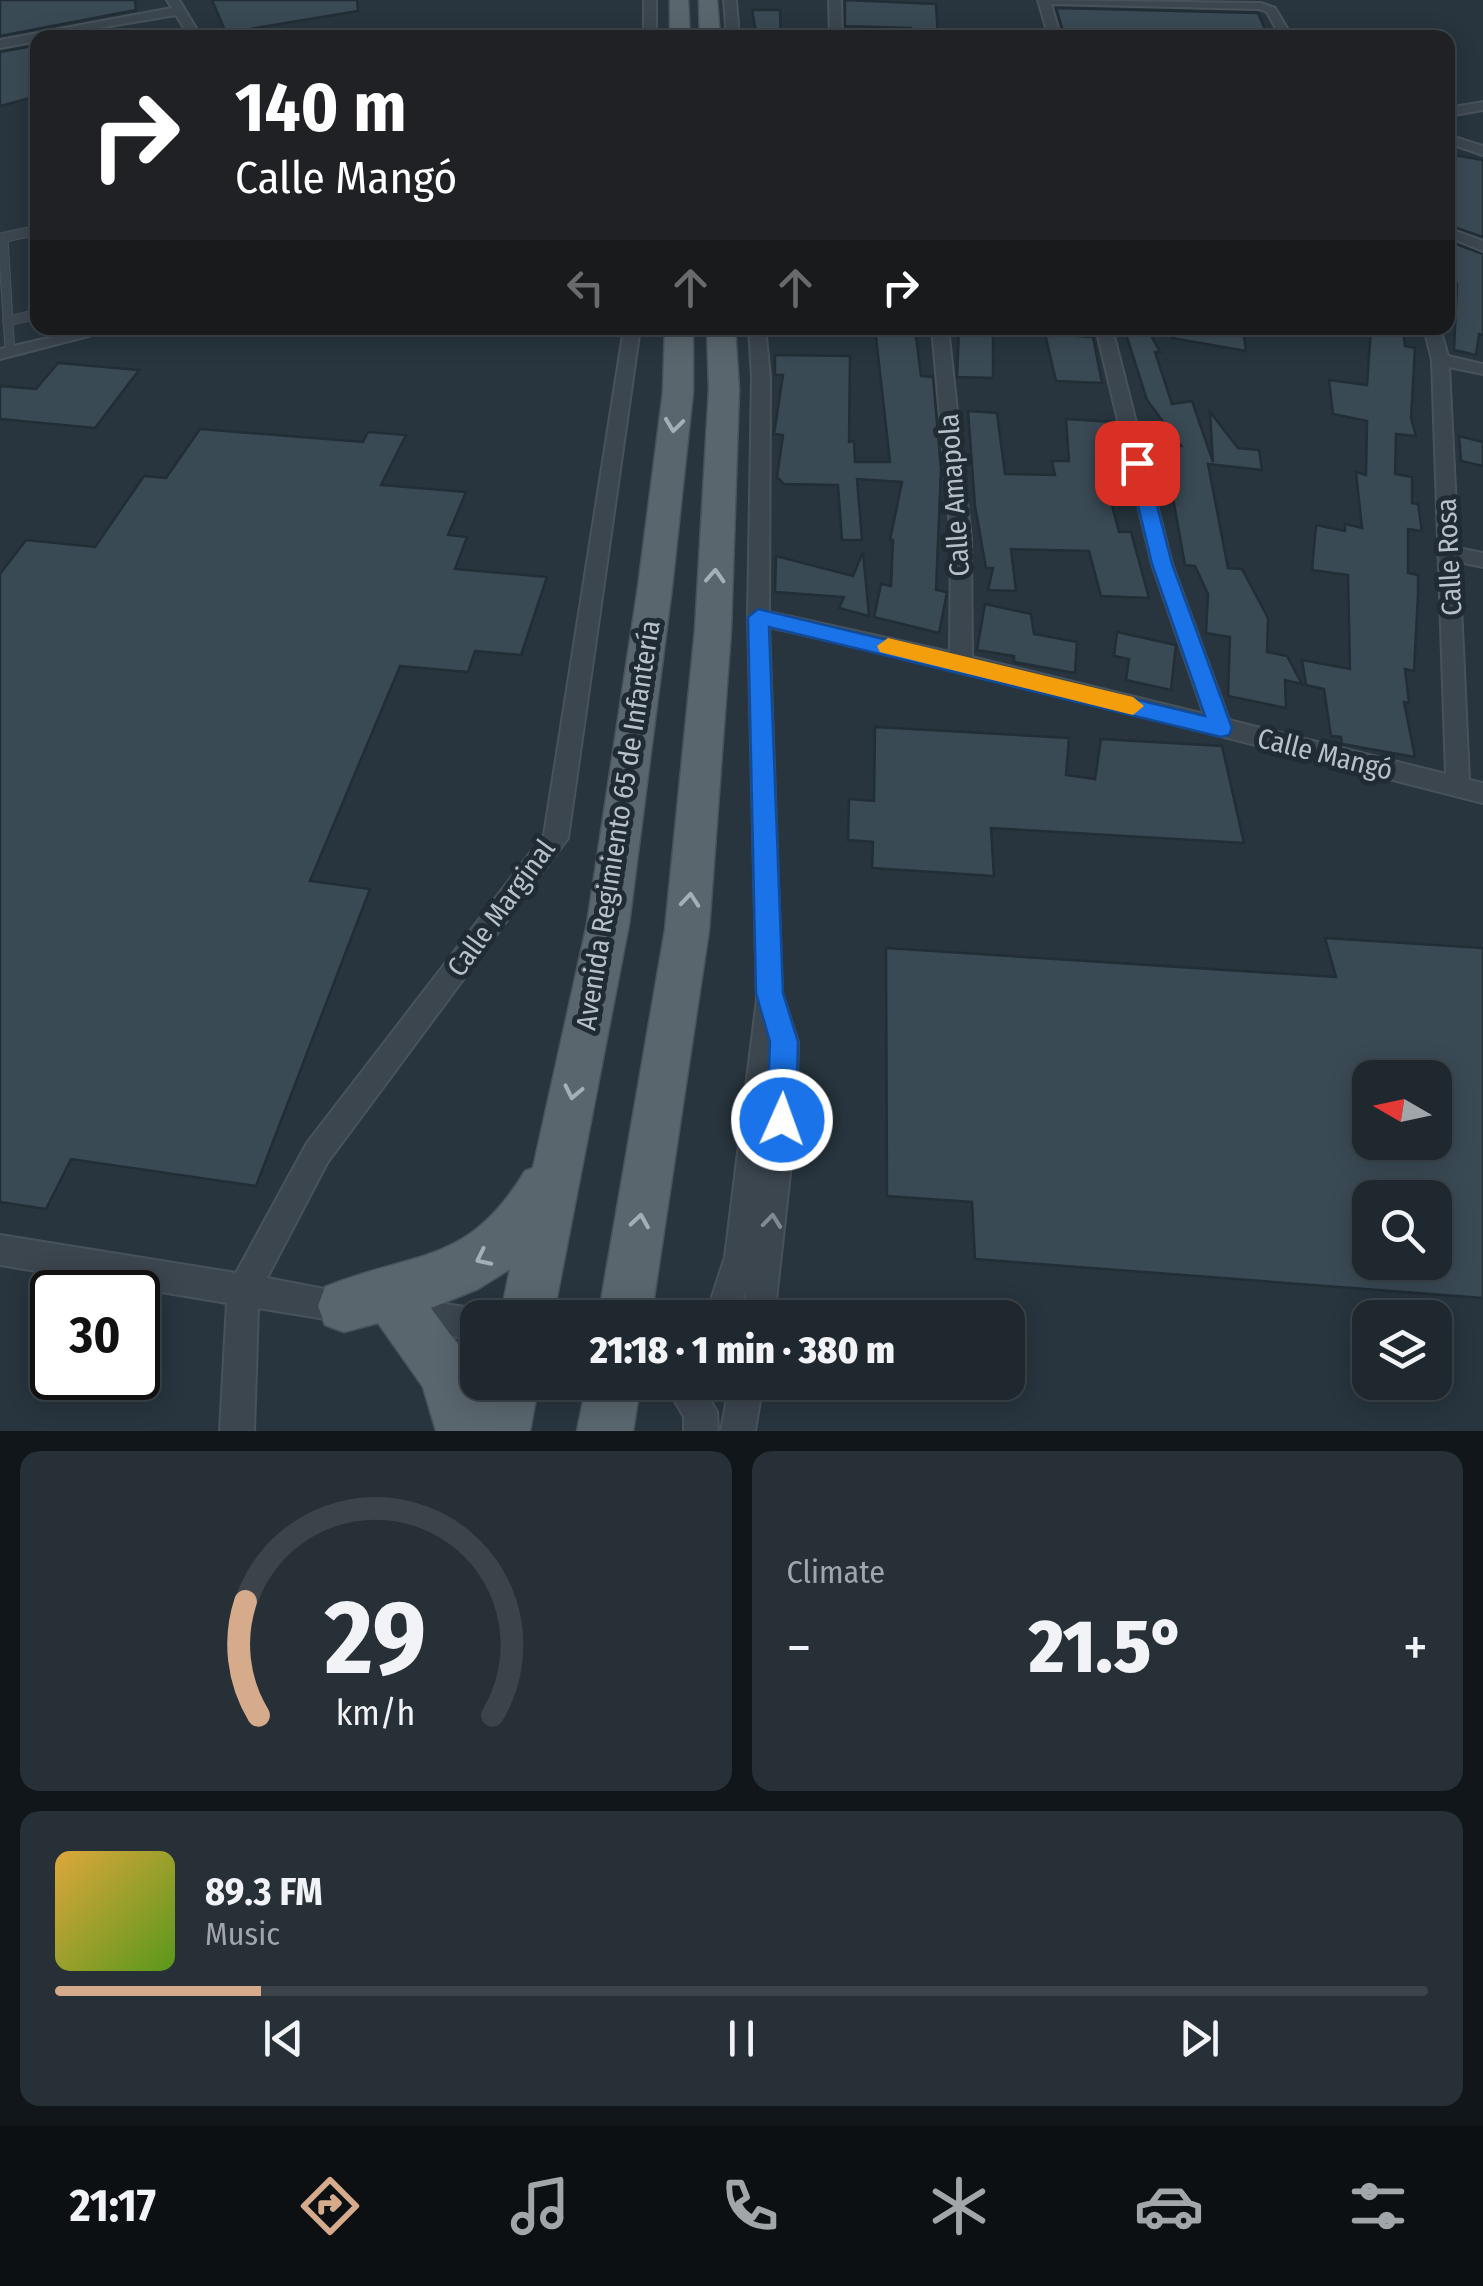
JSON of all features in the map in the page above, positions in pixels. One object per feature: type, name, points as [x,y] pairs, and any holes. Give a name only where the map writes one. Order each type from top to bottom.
[{"type":"main road","points":[[679,0],[680,30]]},
{"type":"main road","points":[[708,0],[710,30]]},
{"type":"main road","name":"Avenida Regimiento 65 de Infantería","points":[[530,1300],[610,906],[656,587],[678,392],[679,335]]},
{"type":"main road","points":[[627,1300],[687,930],[713,630],[724,389],[722,335]]},
{"type":"main road","points":[[344,1306],[432,1283],[502,1249],[529,1218],[560,1155]]},
{"type":"main road","points":[[401,1314],[432,1349],[461,1404],[464,1431]]},
{"type":"main road","points":[[502,1431],[508,1400]]},
{"type":"main road","points":[[605,1431],[611,1400]]},
{"type":"street","points":[[650,0],[650,30]]},
{"type":"street","points":[[730,0],[732,30]]},
{"type":"street","points":[[834,0],[836,30]]},
{"type":"street","points":[[1053,30],[1044,0],[1205,1],[1261,6],[1272,10],[1283,30]]},
{"type":"street","points":[[64,30],[175,6],[191,30]]},
{"type":"street","points":[[0,44],[30,37]]},
{"type":"street","points":[[1455,111],[1483,106]]},
{"type":"street","points":[[1455,141],[1483,151]]},
{"type":"street","points":[[1455,235],[1483,246]]},
{"type":"street","points":[[5,353],[81,335]]},
{"type":"street","name":"Calle Marginal","points":[[237,1431],[243,1291],[317,1153],[556,838],[631,335]]},
{"type":"street","points":[[727,1300],[740,1257],[769,993],[758,617],[761,377],[758,335]]},
{"type":"street","name":"Calle Amapola","points":[[941,335],[961,539],[961,662]]},
{"type":"street","points":[[1106,335],[1162,564],[1221,728]]},
{"type":"street","name":"Calle Rosa","points":[[1434,335],[1440,360],[1458,787]]},
{"type":"street","points":[[1440,360],[1483,370]]},
{"type":"street","points":[[1450,553],[1483,560]]},
{"type":"street","name":"Calle Mangó","points":[[758,617],[961,662],[1483,794]]},
{"type":"street","points":[[760,1300],[782,1100],[784,1042],[769,993]]},
{"type":"street","points":[[0,1250],[460,1322]]},
{"type":"street","points":[[692,1400],[700,1412],[702,1431]]},
{"type":"street","points":[[738,1431],[744,1400]]},
{"type":"lane","points":[[5,353],[8,320],[1,238],[30,232]]},
{"type":"lane","points":[[8,320],[30,316]]},
{"type":"building","points":[[0,0],[135,0],[136,10],[0,36]]},
{"type":"building","points":[[212,0],[357,0],[358,11],[225,30]]},
{"type":"building","points":[[845,0],[936,4],[938,30],[845,26]]},
{"type":"building","points":[[1056,8],[1258,13],[1265,30],[1063,30]]},
{"type":"building","points":[[752,10],[780,10],[781,30],[756,30]]},
{"type":"building","points":[[30,46],[30,98],[0,106],[0,52]]},
{"type":"building","points":[[1455,155],[1483,160],[1483,237],[1455,227]]},
{"type":"building","points":[[1455,244],[1483,254],[1483,335],[1479,334],[1476,355],[1454,350]]},
{"type":"building","points":[[876,335],[916,335],[921,376],[933,377],[941,469],[936,590],[947,592],[939,633],[874,617],[881,584],[891,586],[890,540],[902,482],[857,479],[862,540],[842,540],[838,485],[784,484],[777,477],[783,435],[774,434],[783,375],[775,375],[775,355],[850,356],[849,442],[854,441],[855,462],[890,462]]},
{"type":"building","points":[[959,335],[993,335],[993,378],[957,377]]},
{"type":"building","points":[[1045,335],[1093,337],[1102,383],[1056,381]]},
{"type":"building","points":[[1126,335],[1151,335],[1160,352],[1155,352],[1172,404],[1192,401],[1213,462],[1210,412],[1238,448],[1259,450],[1262,470],[1208,464],[1228,568],[1242,569],[1268,618],[1267,652],[1287,656],[1302,684],[1285,680],[1286,708],[1228,696],[1230,637],[1206,633],[1208,594],[1195,566],[1185,565],[1168,470],[1157,470],[1151,445],[1181,446],[1147,400]]},
{"type":"building","points":[[1244,335],[1246,351],[1172,338]]},
{"type":"building","points":[[1371,335],[1404,335],[1405,346],[1415,348],[1411,418],[1416,436],[1396,434],[1395,474],[1412,477],[1412,503],[1418,504],[1422,531],[1408,529],[1408,573],[1418,575],[1418,595],[1414,671],[1405,669],[1409,703],[1404,702],[1415,757],[1342,744],[1341,737],[1331,736],[1324,689],[1306,685],[1302,660],[1350,669],[1348,575],[1312,570],[1316,525],[1345,531],[1345,524],[1362,528],[1356,472],[1366,475],[1367,421],[1333,414],[1329,380],[1367,385]]},
{"type":"building","points":[[58,363],[139,370],[95,428],[0,419],[0,386],[36,389]]},
{"type":"building","points":[[968,411],[997,413],[1005,474],[1055,475],[1052,461],[1069,461],[1066,419],[1114,422],[1118,446],[1096,444],[1119,532],[1131,532],[1149,598],[1101,596],[1089,551],[1011,549],[1016,591],[988,590],[993,568],[986,568],[975,506]]},
{"type":"building","points":[[200,429],[363,442],[368,432],[406,435],[381,485],[466,492],[448,535],[467,537],[455,569],[547,577],[521,655],[475,651],[468,672],[400,666],[310,881],[370,889],[256,1186],[71,1159],[46,1209],[0,1202],[0,574],[26,540],[95,547],[144,476],[166,478]]},
{"type":"building","points":[[1459,436],[1483,442],[1483,466],[1461,461]]},
{"type":"building","points":[[863,552],[869,616],[839,608],[844,597],[775,592],[776,556],[853,576]]},
{"type":"building","points":[[985,604],[1031,614],[1034,634],[1077,642],[1075,673],[1014,662],[1014,656],[977,650]]},
{"type":"building","points":[[1117,632],[1176,645],[1171,690],[1126,680],[1129,659],[1114,656]]},
{"type":"building","points":[[875,727],[1069,738],[1066,775],[1095,779],[1101,739],[1222,746],[1244,843],[991,828],[994,876],[872,868],[873,842],[848,840],[849,799],[874,801]]},
{"type":"building","points":[[1325,938],[1483,948],[1483,1298],[975,1259],[972,1202],[887,1196],[886,948],[1336,977]]},
{"type":"slow traffic","points":[[888,646],[1133,706]]},
{"type":"route","points":[[782,1120],[784,1042],[769,993],[758,617],[961,662],[1221,728],[1162,564],[1137,463]]}]
